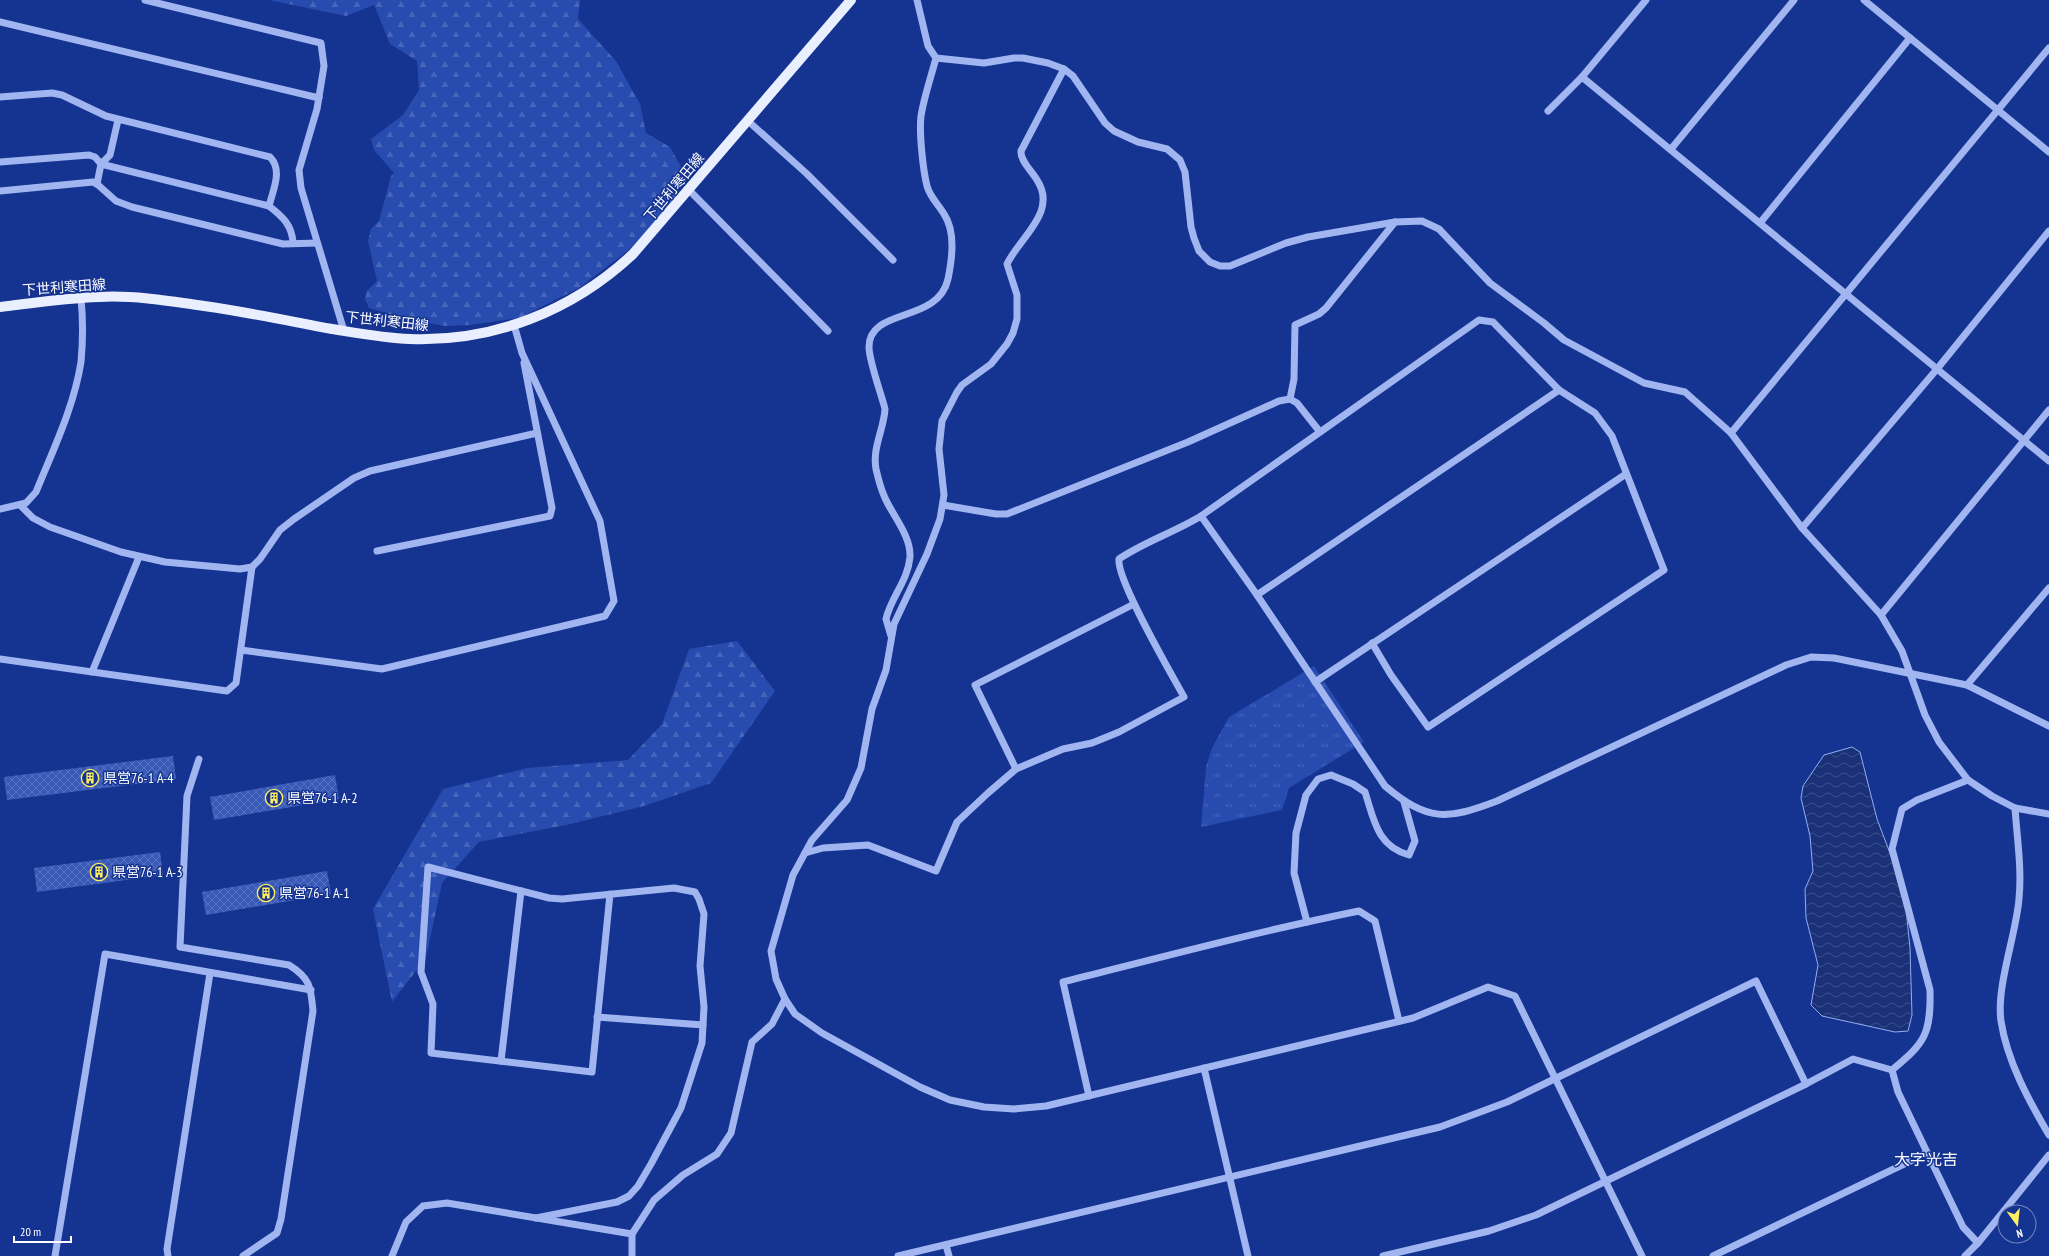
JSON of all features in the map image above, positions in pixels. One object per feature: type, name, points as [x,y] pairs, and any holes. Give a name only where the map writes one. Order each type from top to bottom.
[{"type":"main road","name":"下世利寒田線","points":[[0,307],[100,297],[174,302],[344,331],[401,339],[439,339],[475,335],[514,326],[541,316],[568,302],[609,275],[642,246],[851,0]]},
{"type":"street","points":[[145,0],[321,43],[324,66],[319,98],[299,170],[301,188],[344,331]]},
{"type":"street","points":[[891,636],[886,619],[904,580],[910,552],[909,544],[885,499],[876,469],[875,454],[884,416],[884,408],[870,354],[869,344],[874,332],[879,327],[933,304],[941,296],[948,280],[952,252],[950,229],[945,215],[933,199],[927,185],[921,134],[921,116],[936,58],[928,46],[917,0]]},
{"type":"street","points":[[1548,111],[1582,77],[1646,0]]},
{"type":"street","points":[[1671,149],[1794,0]]},
{"type":"street","points":[[1864,0],[2049,152]]},
{"type":"street","points":[[0,22],[319,98]]},
{"type":"street","points":[[1760,223],[1910,38]]},
{"type":"street","points":[[1731,433],[2049,48]]},
{"type":"street","points":[[936,58],[984,63],[1014,58],[1024,58],[1048,63],[1064,69],[1079,83],[1098,113],[1114,130],[1138,142],[1167,150],[1180,160],[1185,172],[1191,227],[1194,238],[1199,251],[1210,262],[1220,266],[1230,266],[1308,236],[1395,222],[1422,221],[1440,229],[1490,282],[1564,340],[1644,383],[1686,392],[1731,433],[1802,528],[1881,615],[1902,651],[1925,715],[1939,742],[1968,780],[1992,796],[2015,808],[2049,814]]},
{"type":"street","points":[[1064,69],[1022,151],[1023,160],[1040,186],[1043,194],[1043,205],[1035,224],[1008,264],[1017,295],[1017,319],[1013,333],[1003,350],[992,364],[971,378],[956,392],[942,421],[939,449],[944,495],[943,505],[935,535],[900,610],[891,636],[886,670],[872,709],[858,779],[847,800],[812,840],[793,875],[771,951],[776,979],[785,999],[795,1014],[822,1032],[920,1087],[950,1100],[984,1107],[1014,1109],[1046,1106],[1413,1018],[1488,987],[1515,996],[1642,1256]]},
{"type":"street","points":[[1582,77],[2049,461]]},
{"type":"street","points":[[0,97],[52,93],[62,95],[106,116],[118,120],[270,157],[275,162],[278,171],[269,206]]},
{"type":"street","points":[[97,184],[101,164],[110,154],[118,120]]},
{"type":"street","points":[[748,121],[806,173],[893,260]]},
{"type":"street","points":[[0,162],[89,155],[95,157],[101,164],[269,206],[286,220],[291,229],[293,243]]},
{"type":"street","points":[[0,191],[97,184],[116,200],[132,207],[283,244],[317,243]]},
{"type":"street","points":[[690,190],[828,331]]},
{"type":"street","points":[[1290,399],[1294,379],[1295,325],[1319,314],[1326,308],[1395,222]]},
{"type":"street","points":[[1802,528],[1937,369],[2049,231]]},
{"type":"street","points":[[0,510],[26,503],[36,492],[70,406],[81,362],[81,298]]},
{"type":"street","points":[[805,853],[823,848],[868,845],[936,871],[957,822],[1016,769],[1063,749],[1092,743],[1119,732],[1184,697],[1134,604],[1118,566],[1118,559],[1129,552],[1180,529],[1201,516],[1479,320],[1493,322],[1559,390],[1595,413],[1612,436],[1664,570],[1428,727],[1391,675],[1372,643]]},
{"type":"street","points":[[377,551],[550,516],[552,508],[522,353],[514,326]]},
{"type":"street","points":[[241,650],[382,669],[605,616],[614,601],[600,521],[522,353]]},
{"type":"street","points":[[1257,595],[1559,390]]},
{"type":"street","points":[[943,505],[996,514],[1007,514],[1188,442],[1279,401],[1290,399],[1297,403],[1320,432]]},
{"type":"street","points":[[1881,615],[2049,410]]},
{"type":"street","points":[[20,505],[33,518],[50,527],[139,557],[165,562],[240,569],[252,567],[260,560],[280,530],[294,519],[354,478],[370,470],[537,433]]},
{"type":"street","points":[[1315,682],[1626,474]]},
{"type":"street","points":[[1201,516],[1257,595],[1385,786],[1404,802],[1426,812],[1443,815],[1466,813],[1497,801],[1786,665],[1811,657],[1834,658],[1967,685],[2049,726]]},
{"type":"street","points":[[92,672],[139,557]]},
{"type":"street","points":[[0,659],[227,691],[236,683],[252,567]]},
{"type":"street","points":[[1967,685],[2049,588]]},
{"type":"street","points":[[1016,769],[975,685],[1134,604]]},
{"type":"street","points":[[199,759],[187,796],[180,947],[289,965],[303,974],[311,990],[312,1011],[282,1219],[277,1233],[243,1256]]},
{"type":"street","points":[[1307,922],[1294,873],[1296,833],[1306,795],[1318,779],[1330,775],[1353,784],[1365,792],[1376,830],[1395,851],[1409,855],[1415,841],[1404,802]]},
{"type":"street","points":[[1892,1070],[1914,1052],[1925,1037],[1930,1013],[1930,990],[1892,849],[1900,816],[1902,809],[1917,800],[1968,780]]},
{"type":"street","points":[[2015,808],[2020,870],[2019,898],[2014,936],[2002,989],[2001,1020],[2015,1064],[2032,1105],[2049,1135]]},
{"type":"street","points":[[536,1218],[617,1202],[629,1196],[634,1191],[651,1164],[681,1108],[702,1043],[704,1007],[700,966],[704,914],[695,892],[674,888],[610,894],[562,899],[521,891],[428,867],[421,972],[433,1004],[431,1053],[592,1072],[610,894]]},
{"type":"street","points":[[501,1061],[521,891]]},
{"type":"street","points":[[1089,1096],[1064,982],[1307,922],[1359,911],[1375,921],[1399,1021]]},
{"type":"street","points":[[55,1256],[105,954],[311,990]]},
{"type":"street","points":[[168,1256],[167,1248],[210,973]]},
{"type":"street","points":[[898,1256],[1440,1127],[1507,1102],[1554,1077],[1756,982],[1806,1084]]},
{"type":"street","points":[[632,1256],[632,1234],[654,1200],[684,1175],[717,1154],[731,1133],[752,1042],[772,1024],[785,999]]},
{"type":"street","points":[[597,1017],[703,1025]]},
{"type":"street","points":[[1383,1256],[1489,1231],[1536,1215],[1606,1183],[1806,1084],[1853,1059],[1892,1070]]},
{"type":"street","points":[[1204,1068],[1248,1256]]},
{"type":"street","points":[[1892,1070],[1898,1092],[1963,1227],[1978,1243]]},
{"type":"street","points":[[1712,1256],[1927,1153]]},
{"type":"street","points":[[1965,1256],[1978,1243],[2049,1155]]},
{"type":"street","points":[[392,1256],[406,1222],[423,1206],[446,1203],[632,1234]]},
{"type":"street","points":[[946,1244],[949,1256]]},
{"type":"green space","points":[[269,0],[580,0],[578,19],[616,61],[640,104],[646,133],[670,147],[686,176],[658,228],[579,288],[519,318],[470,325],[445,326],[394,317],[387,313],[369,308],[365,299],[367,291],[377,281],[368,241],[371,229],[379,221],[391,176],[394,173],[374,150],[371,139],[403,115],[419,90],[417,61],[390,44],[374,5],[346,16]]},
{"type":"green space","points":[[737,641],[775,691],[711,783],[644,806],[566,825],[479,842],[442,883],[426,958],[392,1002],[373,909],[443,789],[527,768],[628,760],[662,724],[689,649]]},
{"type":"green space","points":[[1314,666],[1364,742],[1289,788],[1282,810],[1201,827],[1206,767],[1212,748],[1229,717]]},
{"type":"water","points":[[1852,747],[1860,752],[1877,819],[1901,882],[1906,909],[1910,948],[1912,1015],[1908,1031],[1895,1032],[1822,1016],[1811,1005],[1818,965],[1806,918],[1805,889],[1813,871],[1810,836],[1801,798],[1803,786],[1824,755]]},
{"type":"building","name":"県営76-1 A-4","points":[[173,756],[176,779],[7,800],[4,777]]},
{"type":"building","name":"県営76-1 A-2","points":[[335,775],[339,799],[214,820],[210,797]]},
{"type":"building","name":"県営76-1 A-3","points":[[160,852],[163,875],[37,892],[34,868]]},
{"type":"building","name":"県営76-1 A-1","points":[[327,871],[331,894],[206,915],[202,892]]},
{"type":"place","name":"県営76-1 A-4","points":[[90,778]]},
{"type":"place","name":"県営76-1 A-2","points":[[274,798]]},
{"type":"place","name":"県営76-1 A-3","points":[[99,872]]},
{"type":"place","name":"県営76-1 A-1","points":[[266,893]]},
{"type":"district","name":"大字光吉","points":[[1926,1159]]}]
